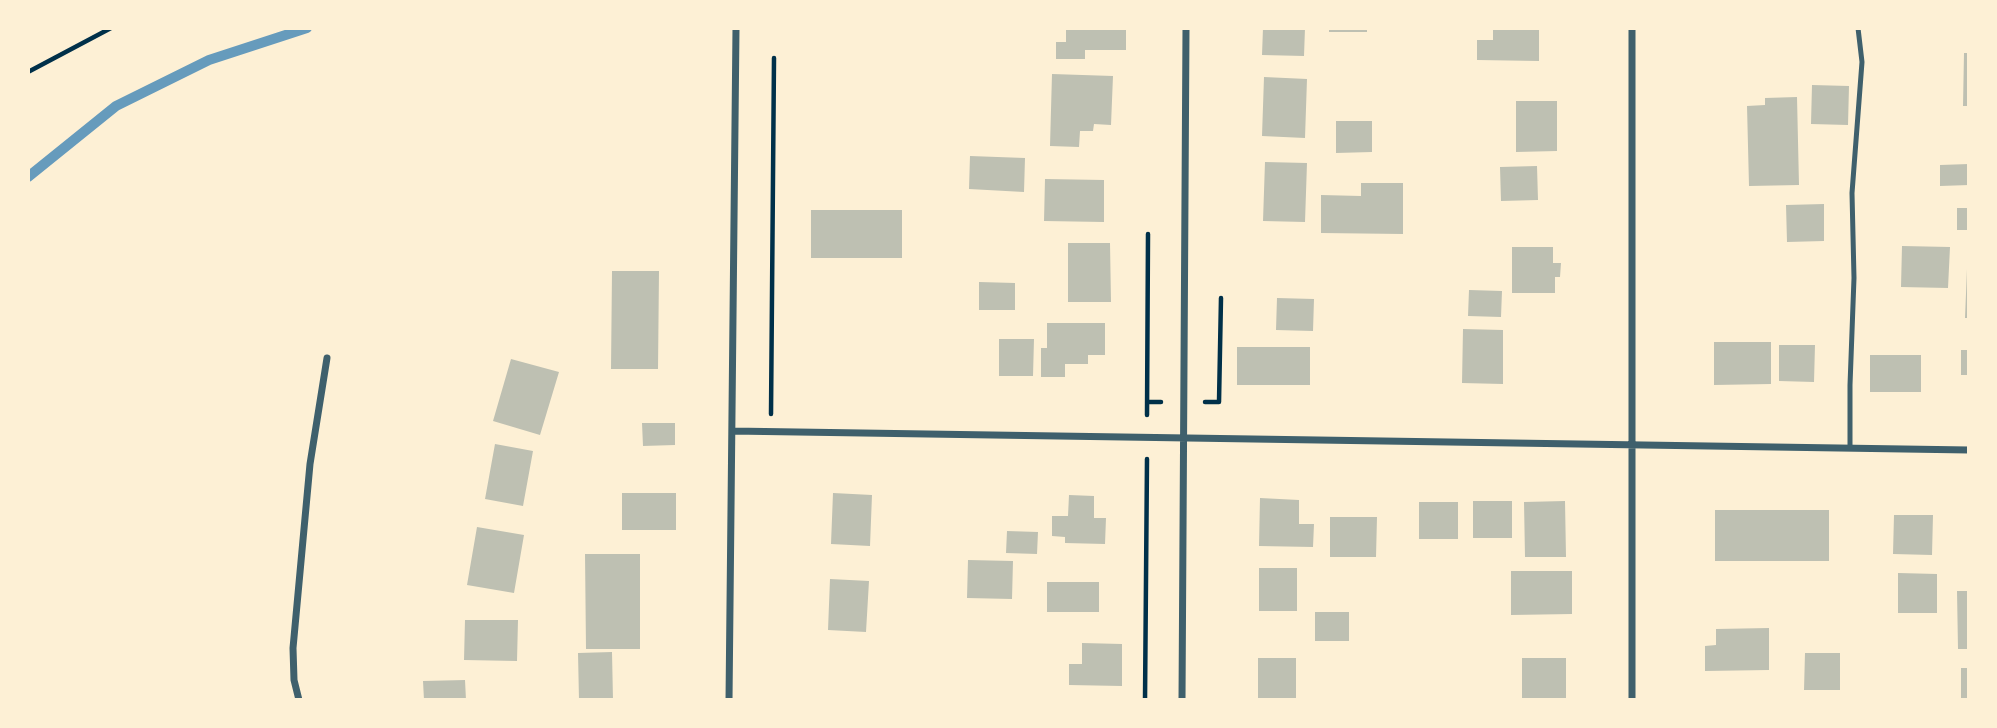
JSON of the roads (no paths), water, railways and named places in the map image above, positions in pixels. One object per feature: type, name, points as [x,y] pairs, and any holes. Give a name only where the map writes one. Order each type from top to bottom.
[{"type":"street","points":[[730,700],[736,28]]},
{"type":"street","points":[[1182,700],[1186,28]]},
{"type":"street","points":[[1632,28],[1632,700]]},
{"type":"street","points":[[299,700],[294,680],[293,648],[310,464],[327,358]]},
{"type":"street","points":[[732,431],[1969,450]]},
{"type":"lane","points":[[1850,448],[1854,278],[1852,193],[1862,62],[1858,28]]},
{"type":"waterway","points":[[28,177],[116,106],[209,60],[307,28]]}]
